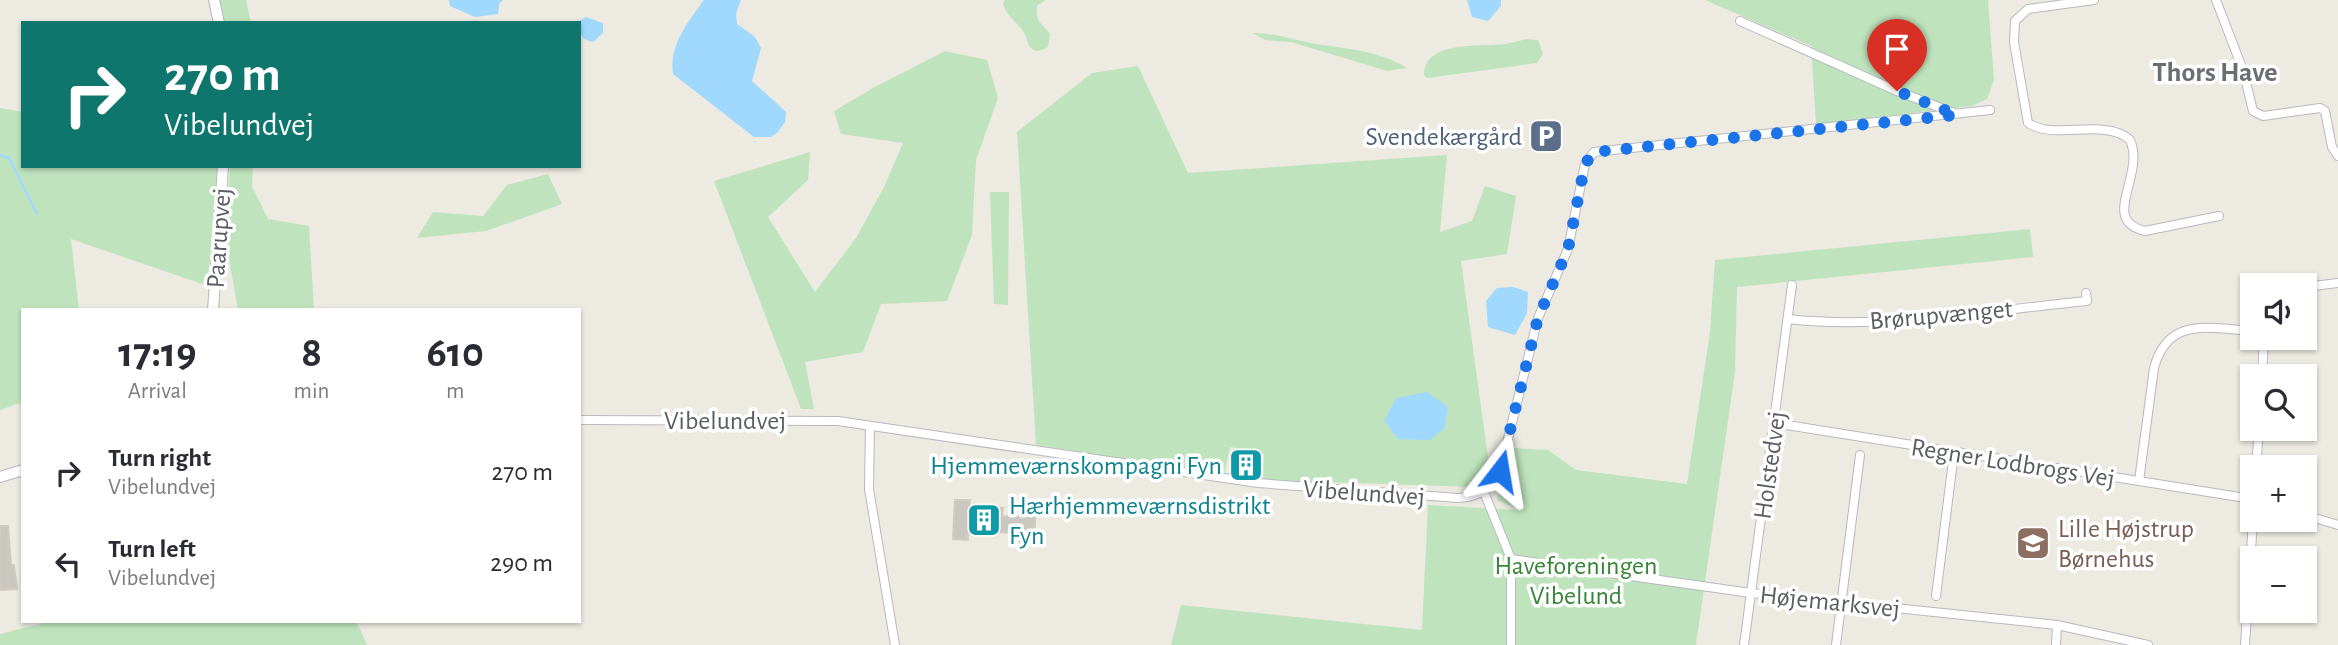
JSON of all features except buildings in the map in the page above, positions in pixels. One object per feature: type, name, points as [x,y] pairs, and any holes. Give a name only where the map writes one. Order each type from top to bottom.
[{"type":"street","points":[[214,0],[219,21]]},
{"type":"street","points":[[2094,0],[2028,9],[2015,20],[2014,42],[2026,119],[2035,127],[2113,131],[2130,140],[2135,161],[2123,208],[2127,223],[2133,228],[2145,231],[2219,216]]},
{"type":"street","points":[[2216,0],[2243,70],[2253,111],[2263,116],[2320,108],[2325,111],[2332,147],[2338,156]]},
{"type":"street","points":[[1740,20],[1957,115]]},
{"type":"street","points":[[1511,645],[1511,559],[1484,492],[1500,471],[1538,318],[1568,249],[1585,164],[1594,152],[1990,110]]},
{"type":"street","name":"Paarupvej","points":[[213,308],[223,168]]},
{"type":"street","points":[[2317,286],[2338,283]]},
{"type":"street","name":"Holstedvej","points":[[1744,645],[1792,285]]},
{"type":"street","name":"Brørupvænget","points":[[1788,319],[1836,323],[1885,321],[2087,301],[2086,293]]},
{"type":"street","points":[[2138,481],[2154,368],[2158,352],[2164,343],[2187,329],[2240,331]]},
{"type":"street","name":"Vibelundvej","points":[[581,420],[791,420],[870,426],[1258,483],[1458,498],[1472,497],[1484,492]]},
{"type":"street","name":"Regner Lodbrogs Vej","points":[[1774,423],[2240,497]]},
{"type":"street","points":[[870,426],[869,489],[895,645]]},
{"type":"street","points":[[1936,596],[1954,453]]},
{"type":"street","points":[[1836,645],[1860,455]]},
{"type":"street","points":[[0,477],[21,471]]},
{"type":"street","points":[[2317,519],[2338,525]]},
{"type":"street","points":[[2245,645],[2252,532]]},
{"type":"street","name":"Højemarksvej","points":[[1511,559],[1751,593],[2057,625],[2148,645]]},
{"type":"street","points":[[2056,645],[2057,625]]},
{"type":"green space","points":[[219,0],[246,0],[251,21],[223,21]]},
{"type":"green space","points":[[1005,0],[1045,0],[1037,6],[1037,17],[1050,34],[1048,47],[1038,51],[1030,47],[1024,33],[1005,9]]},
{"type":"green space","points":[[1705,0],[1988,0],[1994,80],[1987,99],[1972,106],[1816,124],[1811,46]]},
{"type":"green space","points":[[1253,33],[1366,52],[1407,68],[1387,71],[1291,42],[1265,40]]},
{"type":"green space","points":[[1538,40],[1543,54],[1537,63],[1427,78],[1424,75],[1426,65],[1432,57],[1451,48]]},
{"type":"green space","points":[[945,51],[987,60],[998,98],[976,160],[972,235],[947,301],[881,304],[863,352],[805,362],[814,409],[801,409],[714,181],[810,152],[808,180],[768,217],[815,292],[856,238],[884,187],[903,143],[841,134],[834,111]]},
{"type":"green space","points":[[1138,66],[1188,173],[1447,155],[1440,232],[1472,221],[1485,186],[1516,196],[1507,254],[1461,261],[1489,465],[1474,487],[1263,480],[1264,454],[1230,447],[1224,475],[1036,445],[1017,132],[1092,73]]},
{"type":"green space","points":[[0,108],[21,112],[21,168],[217,168],[208,286],[71,239],[79,308],[21,308],[21,403],[0,410]]},
{"type":"green space","points":[[230,168],[253,168],[252,186],[268,219],[309,226],[314,308],[238,308],[226,241]]},
{"type":"green space","points":[[548,174],[562,204],[486,231],[417,238],[433,212],[483,216],[507,185]]},
{"type":"green space","points":[[990,192],[1009,192],[1008,305],[994,304]]},
{"type":"green space","name":"Haveforeningen Vibelund","points":[[2030,229],[2033,257],[1737,287],[1735,372],[1696,645],[1171,645],[1181,605],[1422,630],[1428,505],[1521,510],[1497,500],[1511,448],[1548,450],[1576,470],[1687,484],[1710,332],[1715,260]]},
{"type":"green space","points":[[44,623],[357,623],[367,645],[0,645],[0,634]]},
{"type":"water","points":[[449,0],[503,0],[499,4],[498,14],[475,17],[450,6]]},
{"type":"water","points":[[704,0],[741,0],[736,13],[737,24],[755,37],[761,48],[752,81],[786,112],[785,122],[771,137],[754,137],[673,74],[677,44],[686,25]]},
{"type":"water","points":[[1467,0],[1501,0],[1501,6],[1488,21],[1472,17]]},
{"type":"water","points":[[586,17],[603,23],[603,33],[593,42],[589,41],[581,35],[581,21],[579,21]]},
{"type":"water","points":[[1513,287],[1528,292],[1527,313],[1515,335],[1488,327],[1486,301],[1497,288]]},
{"type":"water","points":[[1427,392],[1448,407],[1445,428],[1430,440],[1398,439],[1384,421],[1396,398]]},
{"type":"waterway","points":[[0,155],[9,158],[37,214]]},
{"type":"place","name":"Svendekærgård","points":[[1546,136]]},
{"type":"place","name":"Hjemmeværnskompagni Fyn","points":[[1246,465]]},
{"type":"place","name":"Hærhjemmeværnsdistrikt Fyn","points":[[984,520]]},
{"type":"place","name":"Lille Højstrup Børnehus","points":[[2033,543]]},
{"type":"district","name":"Thors Have","points":[[2215,71]]},
{"type":"route","points":[[1500,471],[1538,318],[1568,249],[1585,164],[1594,152],[1957,115],[1897,91]]}]
